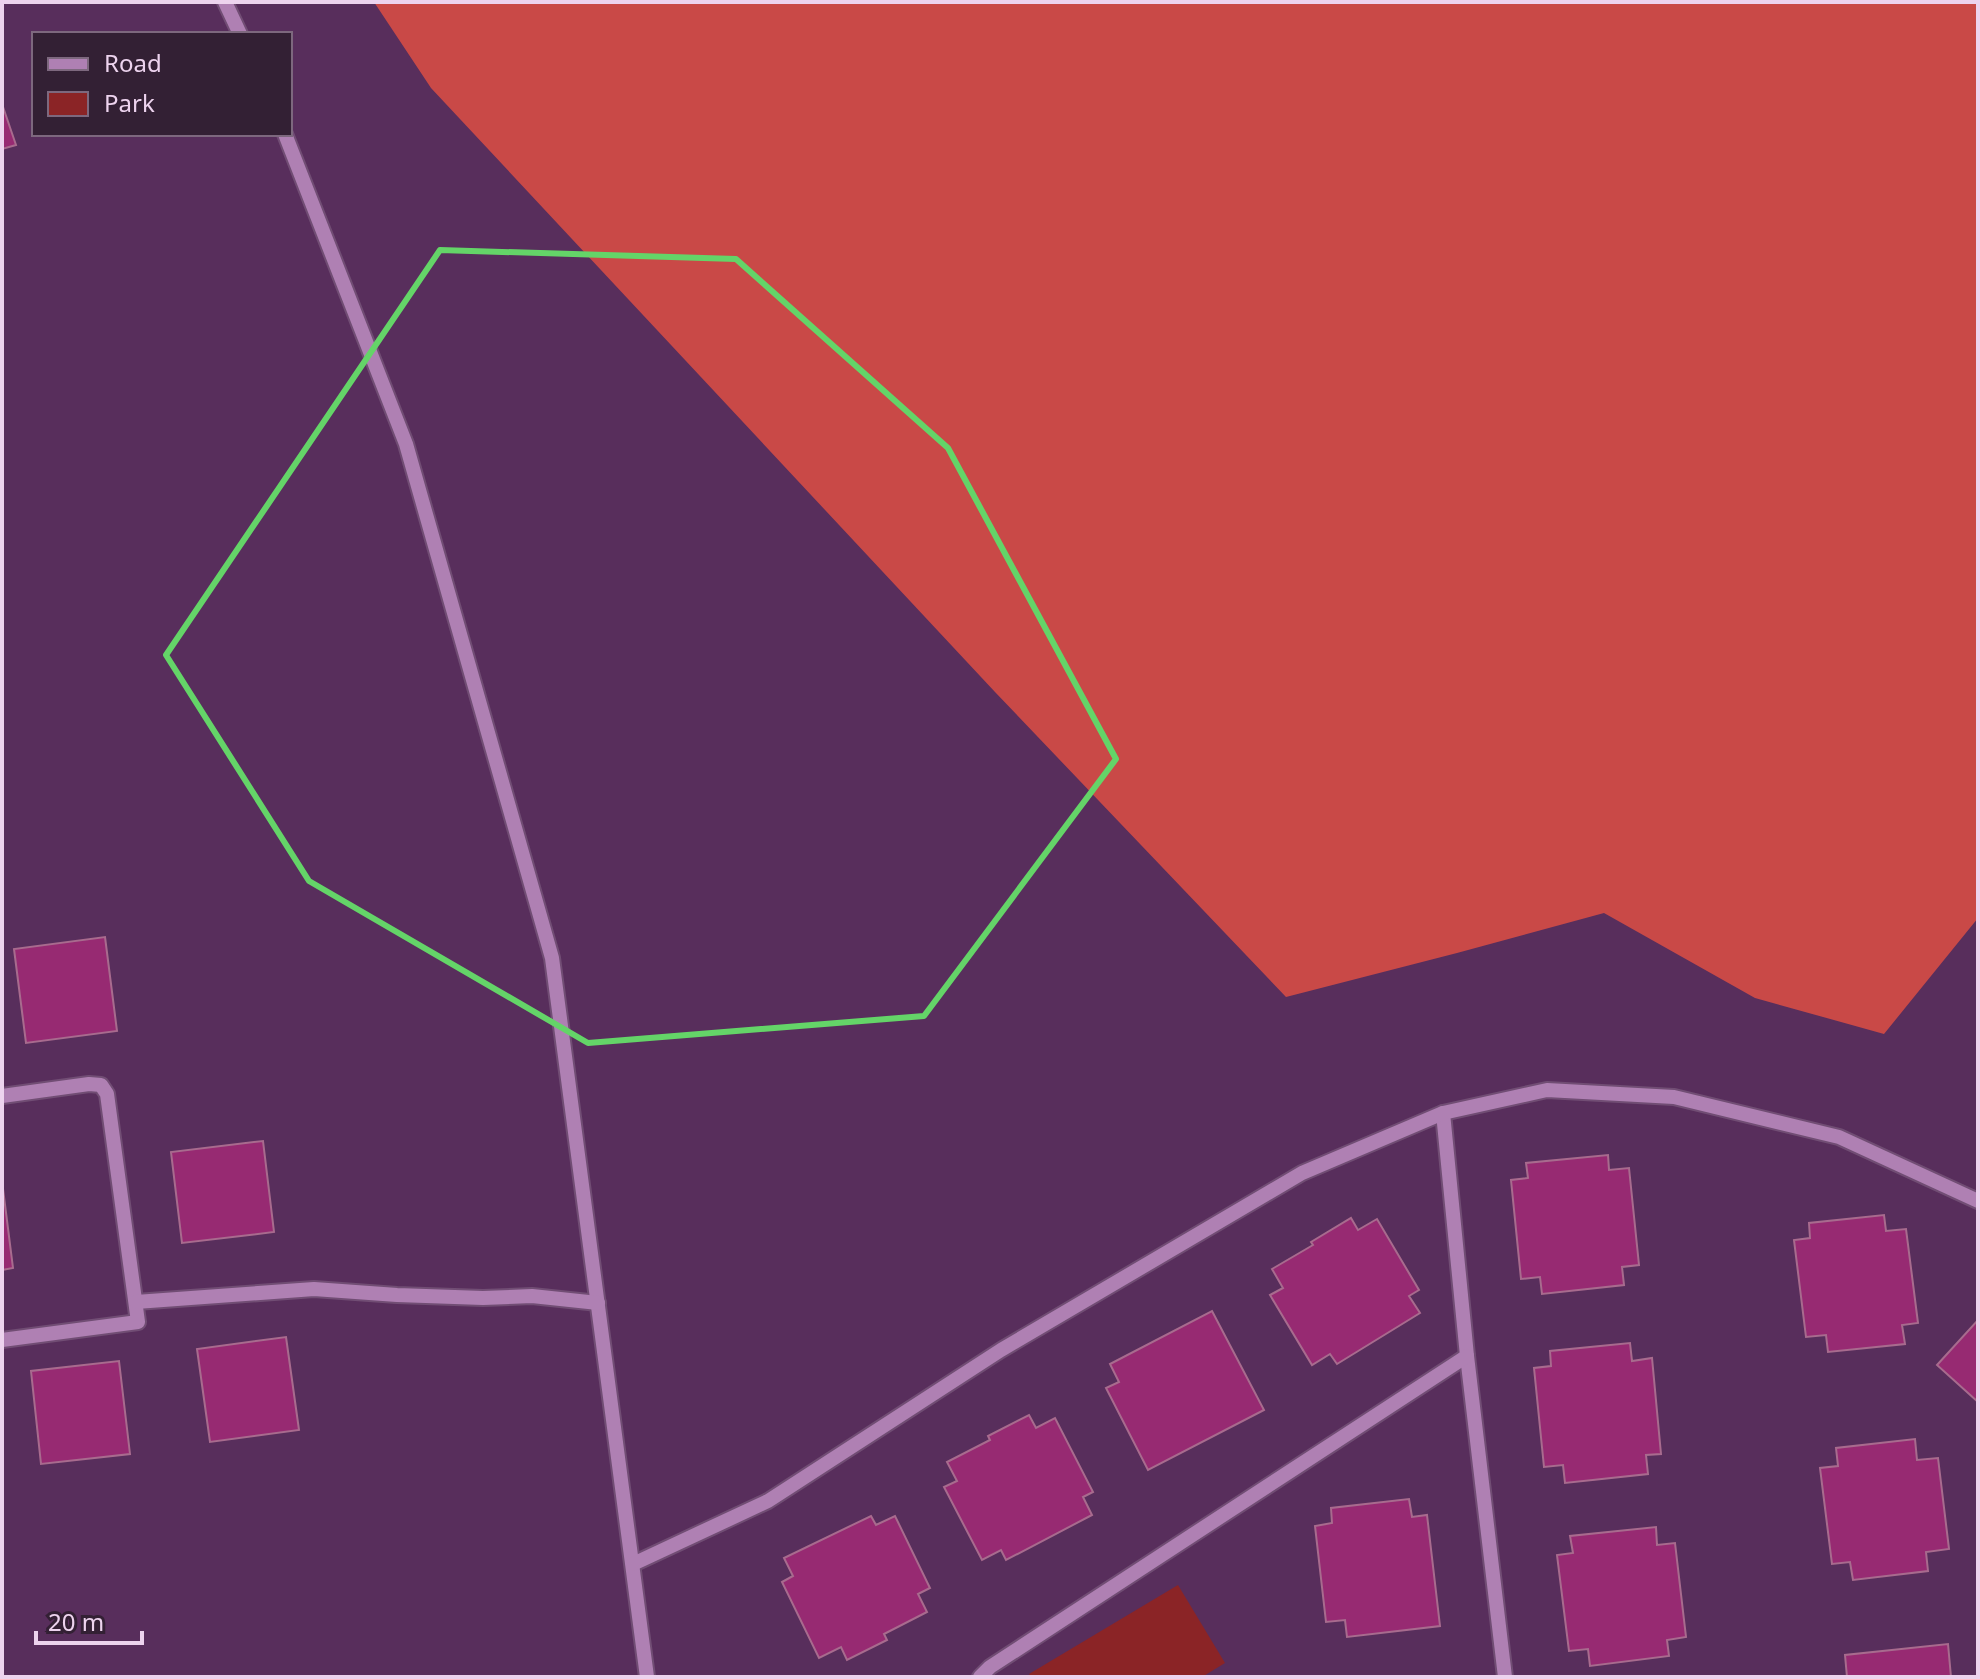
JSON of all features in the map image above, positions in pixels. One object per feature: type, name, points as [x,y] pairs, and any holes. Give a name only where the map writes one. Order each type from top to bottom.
[{"type":"street","points":[[225,2],[239,32]]},
{"type":"street","points":[[286,136],[406,444],[552,958],[647,1677]]},
{"type":"street","points":[[2,1096],[89,1084],[101,1085],[107,1094],[138,1322],[2,1340]]},
{"type":"street","points":[[633,1564],[768,1501],[1001,1350],[1302,1173],[1443,1113],[1547,1090],[1674,1097],[1839,1137],[1978,1201]]},
{"type":"street","points":[[1443,1113],[1467,1356],[1505,1677]]},
{"type":"street","points":[[136,1302],[314,1289],[483,1298],[532,1296],[598,1303]]},
{"type":"street","points":[[980,1677],[990,1667],[1467,1356]]},
{"type":"highlighted area","points":[[440,250],[736,259],[948,448],[1116,759],[924,1016],[588,1043],[309,881],[166,655]]},
{"type":"green space","points":[[1178,1585],[1225,1663],[1202,1677],[1031,1677],[1029,1674]]},
{"type":"shaded area","points":[[374,2],[1978,2],[1978,918],[1884,1034],[1755,998],[1604,913],[1286,997],[995,692],[431,88]]},
{"type":"building","points":[[2,104],[16,145],[2,149]]},
{"type":"building","points":[[105,937],[117,1031],[26,1043],[14,949]]},
{"type":"building","points":[[263,1141],[274,1232],[182,1243],[171,1152]]},
{"type":"building","points":[[1608,1155],[1609,1170],[1629,1168],[1639,1265],[1622,1267],[1624,1285],[1542,1294],[1540,1277],[1521,1279],[1511,1180],[1528,1178],[1526,1163]]},
{"type":"building","points":[[2,1181],[13,1268],[2,1270]]},
{"type":"building","points":[[1884,1215],[1886,1231],[1906,1229],[1918,1323],[1902,1325],[1905,1344],[1828,1352],[1826,1335],[1806,1337],[1794,1240],[1810,1238],[1809,1223]]},
{"type":"building","points":[[1351,1218],[1358,1230],[1377,1219],[1419,1290],[1409,1296],[1420,1313],[1337,1364],[1330,1354],[1312,1365],[1270,1295],[1283,1288],[1272,1269]]},
{"type":"building","points":[[1212,1311],[1264,1410],[1148,1470],[1106,1388],[1119,1382],[1110,1364]]},
{"type":"building","points":[[1978,1320],[1978,1402],[1937,1365]]},
{"type":"building","points":[[286,1337],[299,1430],[210,1442],[197,1349]]},
{"type":"building","points":[[1630,1343],[1632,1361],[1652,1358],[1661,1454],[1646,1455],[1648,1474],[1565,1483],[1563,1465],[1544,1467],[1534,1368],[1551,1366],[1550,1351]]},
{"type":"building","points":[[119,1361],[130,1454],[41,1464],[31,1371]]},
{"type":"building","points":[[1029,1415],[1036,1428],[1055,1418],[1093,1492],[1083,1497],[1092,1515],[1006,1560],[1001,1550],[982,1560],[944,1487],[957,1481],[947,1462]]},
{"type":"building","points":[[1915,1439],[1917,1460],[1938,1458],[1949,1549],[1926,1552],[1928,1571],[1853,1580],[1850,1562],[1832,1564],[1820,1468],[1838,1466],[1836,1448]]},
{"type":"building","points":[[1409,1499],[1412,1517],[1427,1515],[1440,1626],[1347,1637],[1345,1620],[1326,1622],[1315,1526],[1332,1523],[1331,1508]]},
{"type":"building","points":[[871,1516],[876,1525],[895,1516],[930,1588],[918,1594],[927,1612],[884,1634],[887,1640],[847,1660],[841,1647],[819,1658],[782,1582],[793,1576],[784,1558]]},
{"type":"building","points":[[1656,1527],[1657,1545],[1675,1543],[1686,1637],[1667,1640],[1669,1656],[1590,1666],[1588,1649],[1569,1651],[1557,1555],[1573,1553],[1570,1536]]},
{"type":"building","points":[[1948,1644],[1951,1677],[1847,1677],[1845,1655]]}]
